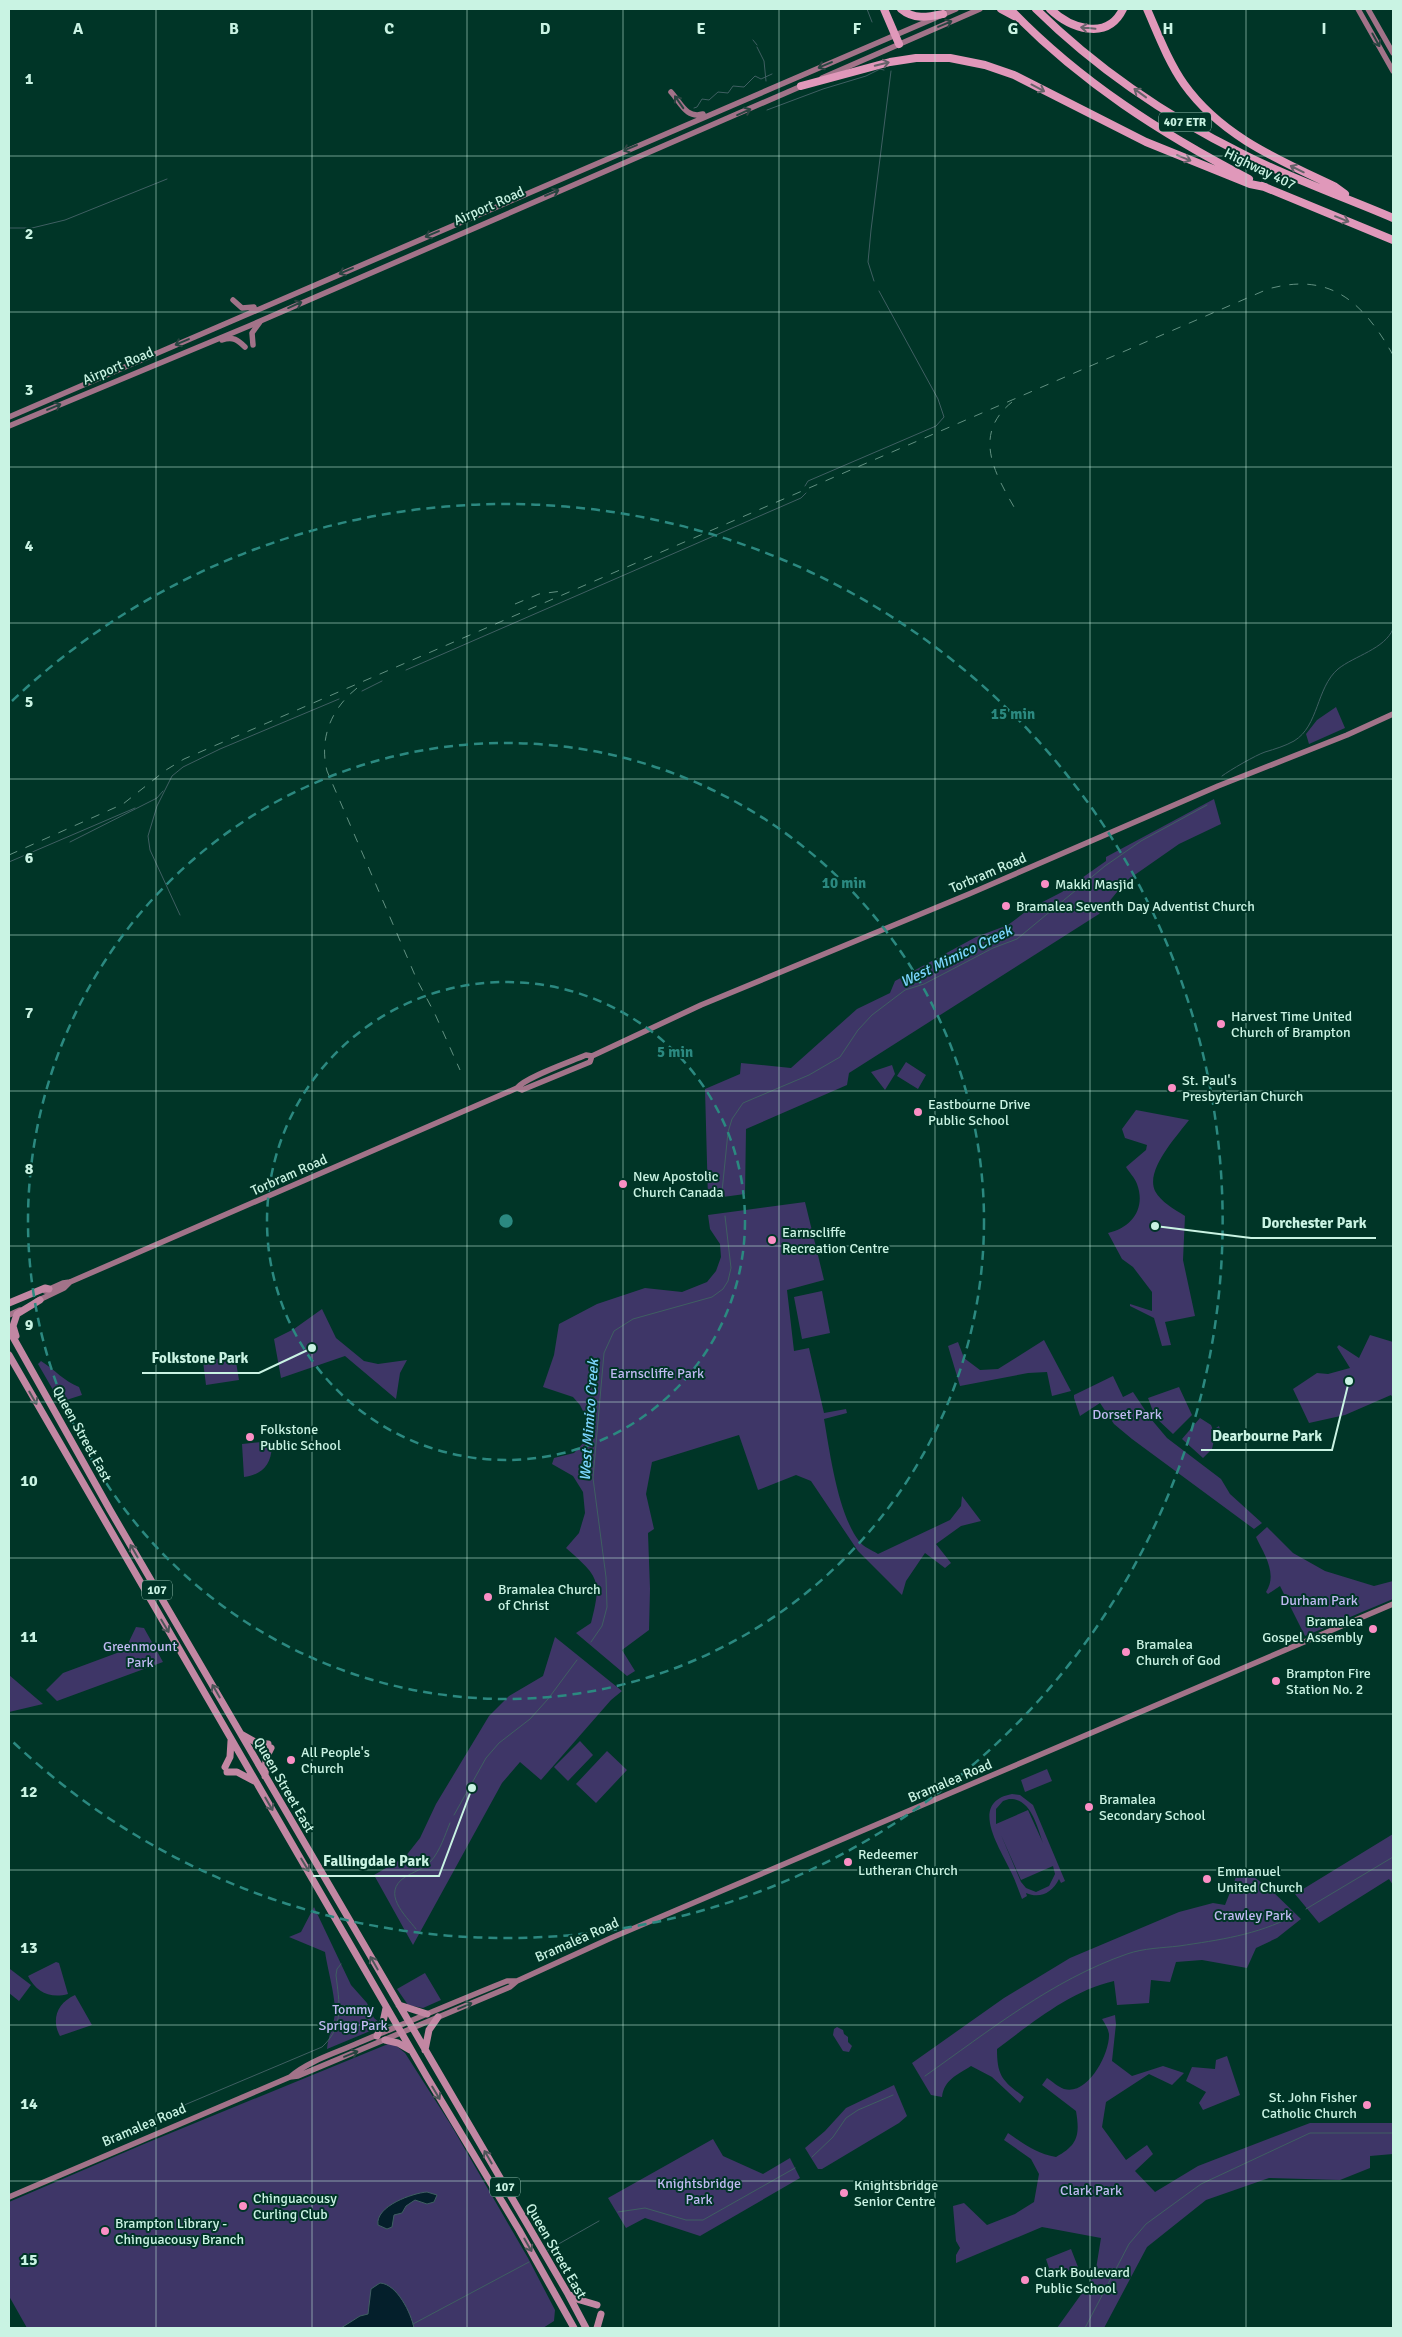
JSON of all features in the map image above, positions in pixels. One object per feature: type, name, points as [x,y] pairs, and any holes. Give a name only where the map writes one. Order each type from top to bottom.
[{"type":"highway","points":[[884,9],[899,44]]},
{"type":"highway","points":[[901,9],[910,15],[921,17],[943,14]]},
{"type":"highway","points":[[1001,9],[1019,18]]},
{"type":"highway","name":"Highway 407","points":[[1010,9],[1072,66],[1116,101],[1177,139],[1265,187],[1393,240]]},
{"type":"highway","name":"Highway 407","points":[[1036,9],[1090,56],[1178,118],[1244,155],[1393,218]]},
{"type":"highway","points":[[1050,9],[1070,24],[1094,29],[1112,23],[1123,9]]},
{"type":"highway","points":[[1147,9],[1168,56],[1183,83],[1199,104],[1248,143],[1334,186],[1354,202]]},
{"type":"highway","points":[[801,86],[874,65],[916,58],[950,58],[985,65],[1014,75],[1146,142],[1250,184],[1265,187]]},
{"type":"main road","name":"Airport Road","points":[[9,417],[956,9]]},
{"type":"main road","name":"Airport Road","points":[[9,426],[211,342],[980,9]]},
{"type":"main road","points":[[1358,9],[1393,71]]},
{"type":"main road","points":[[1368,9],[1393,53]]},
{"type":"main road","points":[[671,92],[689,114],[698,115],[714,109],[720,110]]},
{"type":"main road","points":[[233,300],[246,309],[265,303],[270,304]]},
{"type":"main road","points":[[252,345],[252,333],[255,326],[270,316]]},
{"type":"main road","points":[[211,342],[215,344],[231,338],[238,340],[246,347]]},
{"type":"main road","name":"Torbram Road","points":[[9,1307],[517,1088],[538,1076],[579,1058],[586,1055],[592,1056],[702,1005],[970,894],[1218,786],[1346,735],[1393,714]]},
{"type":"main road","name":"Torbram Road","points":[[9,1315],[64,1288],[70,1282]]},
{"type":"main road","points":[[9,1303],[45,1288],[49,1289]]},
{"type":"main road","points":[[30,1367],[31,1362],[15,1332],[13,1324],[20,1311],[40,1300]]},
{"type":"main road","name":"Queen Street East","points":[[9,1330],[96,1486],[568,2294],[586,2328]]},
{"type":"main road","name":"Queen Street East","points":[[9,1355],[386,2008],[516,2225],[574,2328]]},
{"type":"main road","name":"Bramalea Road","points":[[410,2025],[438,2017],[510,1987],[516,1981],[611,1938],[1393,1604]]},
{"type":"main road","points":[[240,1733],[257,1743],[270,1746],[266,1760],[265,1777]]},
{"type":"main road","points":[[231,1738],[230,1757],[226,1770],[243,1774],[258,1786]]},
{"type":"main road","name":"Bramalea Road","points":[[290,2077],[296,2072],[377,2036],[410,2025],[427,2014],[507,1981],[516,1981]]},
{"type":"main road","points":[[399,2005],[427,2014]]},
{"type":"main road","points":[[377,2036],[386,2008]]},
{"type":"main road","points":[[425,2050],[428,2030],[438,2017]]},
{"type":"main road","name":"Bramalea Road","points":[[9,2197],[290,2077],[298,2076],[384,2040],[399,2030]]},
{"type":"main road","points":[[384,2040],[398,2043],[411,2051]]},
{"type":"main road","points":[[568,2294],[580,2300],[597,2304]]},
{"type":"main road","points":[[597,2328],[601,2314]]},
{"type":"green space","points":[[1336,707],[1345,728],[1309,744],[1306,734],[1317,720]]},
{"type":"green space","points":[[1214,799],[1221,824],[1179,844],[1126,881],[1099,914],[849,1073],[847,1085],[746,1129],[745,1194],[708,1199],[705,1089],[740,1074],[741,1063],[791,1068],[857,1009],[890,993],[895,981],[976,937],[1008,925],[1029,909],[1062,892],[1106,861],[1106,857]]},
{"type":"green space","points":[[906,1062],[926,1075],[918,1089],[897,1076]]},
{"type":"green space","points":[[892,1065],[895,1074],[885,1090],[871,1072]]},
{"type":"green space","points":[[1136,1110],[1189,1120],[1170,1144],[1158,1164],[1154,1173],[1153,1183],[1155,1191],[1161,1199],[1185,1216],[1183,1260],[1195,1316],[1165,1322],[1171,1345],[1162,1346],[1154,1318],[1130,1306],[1130,1304],[1152,1311],[1152,1292],[1133,1267],[1122,1259],[1108,1233],[1124,1227],[1130,1222],[1135,1216],[1140,1201],[1137,1184],[1126,1167],[1146,1150],[1147,1145],[1125,1138],[1122,1129]]},
{"type":"green space","name":"Earnscliffe Park","points":[[805,1202],[824,1280],[787,1290],[794,1351],[809,1348],[824,1413],[846,1409],[847,1413],[824,1419],[840,1499],[852,1529],[865,1547],[878,1554],[950,1520],[961,1506],[962,1496],[981,1521],[961,1526],[936,1544],[951,1563],[945,1568],[925,1553],[906,1581],[902,1595],[858,1551],[811,1481],[796,1475],[758,1490],[739,1435],[652,1462],[646,1494],[654,1529],[648,1533],[649,1630],[622,1650],[635,1671],[627,1676],[576,1633],[591,1623],[597,1588],[591,1573],[566,1548],[579,1533],[585,1513],[583,1492],[573,1476],[552,1464],[554,1458],[574,1453],[585,1441],[588,1421],[580,1405],[573,1397],[543,1387],[554,1355],[559,1324],[597,1304],[645,1288],[682,1292],[707,1282],[716,1271],[721,1257],[720,1244],[710,1229],[708,1215]]},
{"type":"green space","points":[[822,1291],[830,1333],[802,1339],[794,1297]]},
{"type":"green space","points":[[322,1309],[336,1338],[364,1361],[378,1364],[407,1360],[400,1373],[396,1399],[345,1356],[281,1378],[274,1339],[294,1329]]},
{"type":"green space","points":[[1370,1335],[1393,1342],[1393,1398],[1391,1395],[1345,1415],[1309,1423],[1293,1389],[1317,1373],[1328,1374],[1350,1368],[1337,1347],[1339,1345],[1359,1358]]},
{"type":"green space","points":[[1044,1340],[1071,1391],[1052,1396],[1047,1372],[1028,1373],[960,1386],[948,1346],[958,1342],[964,1358],[980,1370],[998,1369]]},
{"type":"green space","points":[[235,1356],[239,1380],[206,1385],[203,1361]]},
{"type":"green space","points":[[41,1361],[64,1379],[79,1387],[82,1395],[60,1402],[38,1364]]},
{"type":"green space","name":"Dorset Park","points":[[1113,1376],[1123,1397],[1133,1392],[1151,1419],[1167,1438],[1221,1479],[1230,1494],[1262,1523],[1254,1529],[1132,1439],[1114,1424],[1100,1403],[1080,1416],[1074,1395]]},
{"type":"green space","points":[[1179,1387],[1192,1415],[1173,1434],[1155,1417],[1148,1398]]},
{"type":"green space","points":[[1200,1418],[1211,1425],[1213,1430],[1219,1426],[1221,1433],[1215,1435],[1212,1449],[1203,1458],[1182,1439]]},
{"type":"green space","points":[[271,1441],[271,1455],[266,1466],[251,1476],[244,1477],[242,1444]]},
{"type":"green space","name":"Durham Park","points":[[1267,1527],[1293,1553],[1325,1571],[1374,1586],[1393,1581],[1393,1599],[1305,1636],[1280,1586],[1268,1594],[1266,1592],[1271,1578],[1270,1571],[1266,1557],[1256,1537]]},
{"type":"green space","name":"Greenmount Park","points":[[136,1627],[144,1628],[163,1662],[57,1701],[46,1690],[63,1673],[125,1650]]},
{"type":"green space","points":[[555,1637],[622,1691],[611,1700],[541,1780],[520,1762],[502,1783],[413,1945],[374,1875],[405,1857],[420,1838],[436,1804],[489,1716],[509,1696],[543,1676]]},
{"type":"green space","points":[[9,1675],[43,1704],[9,1712]]},
{"type":"green space","points":[[580,1741],[593,1755],[568,1781],[554,1767]]},
{"type":"green space","points":[[607,1751],[627,1770],[596,1803],[576,1784]]},
{"type":"green space","points":[[1047,1769],[1052,1781],[1025,1792],[1021,1780]]},
{"type":"green space","points":[[1012,1794],[1020,1795],[1033,1805],[1065,1881],[1061,1883],[1059,1879],[1053,1888],[1045,1894],[1031,1895],[1026,1893],[1027,1896],[1022,1899],[991,1827],[989,1816],[992,1806],[999,1799]],"holes":[[[1009,1799],[1017,1800],[1028,1808],[1043,1843],[1028,1810],[996,1824],[996,1809],[1003,1801]],[[1001,1835],[1021,1880],[1053,1866],[1055,1874],[1049,1886],[1036,1892],[1026,1888],[1021,1882]]]},
{"type":"green space","points":[[1393,1834],[1393,1885],[1389,1879],[1319,1923],[1295,1894]]},
{"type":"green space","name":"Crawley Park","points":[[1240,1867],[1269,1888],[1301,1919],[1277,1938],[1256,1948],[1247,1968],[1202,1960],[1176,1962],[1170,1982],[1151,1980],[1149,2003],[1117,2005],[1114,1981],[1082,1992],[1067,2000],[997,2049],[1000,2072],[1006,2082],[1024,2097],[1020,2103],[992,2077],[971,2066],[948,2082],[942,2097],[931,2095],[912,2063],[1004,1998],[1070,1958],[1179,1912],[1213,1903],[1225,1905]]},
{"type":"green space","name":"Tommy Sprigg Park","points":[[314,1907],[351,1985],[367,2003],[374,2018],[379,2022],[375,2029],[327,2049],[335,2010],[325,1952],[289,1937],[301,1932]]},
{"type":"green space","points":[[56,1962],[59,1963],[68,1994],[55,1996],[44,1993],[31,1982],[28,1976]]},
{"type":"green space","points":[[10,1969],[31,1985],[19,2001],[9,1993]]},
{"type":"green space","points":[[425,1973],[441,2000],[423,2008],[408,2005],[397,1989]]},
{"type":"green space","points":[[75,1995],[92,2025],[60,2036],[56,2024],[57,2012],[69,1998]]},
{"type":"green space","name":"Clark Park","points":[[1115,2015],[1116,2024],[1112,2061],[1132,2076],[1163,2066],[1184,2073],[1172,2085],[1149,2074],[1106,2102],[1102,2127],[1126,2160],[1147,2145],[1153,2154],[1135,2171],[1155,2192],[1198,2166],[1310,2123],[1393,2123],[1393,2154],[1370,2156],[1370,2168],[1340,2180],[1269,2178],[1206,2200],[1147,2247],[1104,2328],[1057,2328],[1095,2275],[1101,2238],[1042,2227],[956,2263],[956,2255],[960,2248],[956,2241],[953,2206],[964,2203],[987,2225],[1015,2214],[1034,2202],[1039,2174],[1031,2159],[1004,2140],[1008,2133],[1037,2151],[1056,2157],[1073,2144],[1078,2127],[1076,2111],[1042,2085],[1047,2078],[1064,2089],[1073,2089],[1089,2080],[1102,2062],[1106,2052],[1109,2032],[1102,2019]]},
{"type":"green space","points":[[837,2027],[843,2030],[844,2034],[848,2037],[848,2042],[852,2046],[849,2052],[843,2051],[833,2035],[834,2029]]},
{"type":"green space","points":[[388,2044],[394,2044],[405,2053],[451,2125],[528,2258],[555,2310],[554,2321],[543,2328],[27,2328],[9,2296],[9,2202],[144,2144]]},
{"type":"green space","points":[[1227,2056],[1240,2095],[1203,2110],[1199,2103],[1206,2092],[1186,2081],[1192,2067],[1215,2069],[1216,2060]]},
{"type":"green space","points":[[894,2085],[907,2116],[899,2123],[822,2169],[818,2169],[805,2148],[825,2131],[846,2108]]},
{"type":"green space","name":"Knightsbridge Park","points":[[713,2139],[723,2156],[763,2174],[790,2158],[800,2178],[700,2236],[645,2218],[626,2228],[608,2198]]},
{"type":"green space","points":[[1071,2249],[1078,2267],[1052,2277],[1046,2259]]},
{"type":"water","points":[[427,2192],[437,2195],[434,2202],[427,2204],[415,2200],[406,2206],[402,2213],[394,2215],[392,2227],[387,2229],[378,2225],[382,2212],[388,2206],[413,2195]]},
{"type":"water","points":[[380,2283],[392,2288],[402,2300],[414,2328],[341,2328],[360,2316],[368,2314],[371,2289]]},
{"type":"waterway","points":[[867,9],[872,22]]},
{"type":"waterway","points":[[753,40],[757,45]]},
{"type":"waterway","points":[[757,47],[764,61],[766,81]]},
{"type":"waterway","points":[[767,110],[823,89],[866,76],[880,69],[884,70]]},
{"type":"waterway","points":[[874,281],[868,262],[891,71]]},
{"type":"waterway","points":[[694,108],[697,107],[702,99],[709,100],[718,92],[728,93],[733,86],[744,87],[755,76],[761,79],[772,74]]},
{"type":"waterway","points":[[9,228],[32,228],[65,220],[167,179]]},
{"type":"waterway","points":[[805,486],[808,481],[936,426],[944,417],[938,399],[879,291]]},
{"type":"waterway","points":[[406,670],[801,498],[806,493]]},
{"type":"waterway","name":"West Mimico Creek","points":[[1222,776],[1256,756],[1294,741],[1308,726],[1325,686],[1338,669],[1383,642],[1393,629]]},
{"type":"waterway","points":[[362,691],[382,681]]},
{"type":"waterway","points":[[180,915],[150,850],[148,836],[157,806],[172,776],[183,767],[220,749],[339,699]]},
{"type":"waterway","points":[[70,842],[157,798],[163,791]]},
{"type":"waterway","name":"West Mimico Creek","points":[[722,1192],[728,1132],[732,1119],[743,1103],[809,1075],[840,1057],[858,1030],[872,1015],[905,990],[924,984],[993,948],[1017,939],[1105,866],[1141,841],[1207,805]]},
{"type":"waterway","points":[[9,862],[135,808]]},
{"type":"waterway","name":"West Mimico Creek","points":[[591,1642],[602,1626],[607,1607],[606,1577],[593,1478],[604,1353],[614,1331],[633,1319],[712,1297],[723,1289],[728,1281],[731,1268],[725,1216]]},
{"type":"waterway","name":"West Mimico Creek","points":[[454,1815],[486,1758],[499,1743],[530,1719],[548,1699],[577,1660]]},
{"type":"waterway","points":[[416,1929],[397,1904],[395,1890],[398,1883],[405,1877],[431,1861],[440,1848],[450,1823]]},
{"type":"waterway","points":[[1306,1909],[1393,1857]]},
{"type":"waterway","points":[[925,2076],[997,2024],[1047,1992],[1099,1965],[1140,1951],[1238,1936],[1266,1928],[1293,1916]]},
{"type":"waterway","points":[[163,2114],[322,2047],[334,2031],[337,2022],[339,2004],[336,1975],[337,1969],[341,1964]]},
{"type":"waterway","points":[[812,2157],[833,2137],[846,2118],[858,2110],[893,2095]]},
{"type":"waterway","points":[[1085,2328],[1129,2244],[1146,2224],[1201,2184],[1310,2133],[1393,2133]]},
{"type":"waterway","points":[[618,2212],[645,2208],[686,2220],[703,2220],[795,2168]]},
{"type":"waterway","points":[[548,2250],[599,2221]]},
{"type":"waterway","points":[[413,2324],[529,2262]]},
{"type":"railway","points":[[9,855],[123,804],[166,770],[184,759],[1268,289],[1291,285],[1310,285],[1328,289],[1344,296],[1358,307],[1370,321],[1393,355]]},
{"type":"railway","points":[[1012,402],[999,415],[992,429],[990,443],[991,457],[996,471],[1018,514]]},
{"type":"railway","points":[[515,604],[539,594],[562,591]]},
{"type":"railway","points":[[357,688],[340,705],[329,725],[325,747],[327,771],[417,980],[435,1014],[460,1070]]},
{"type":"place","name":"Makki Masjid","points":[[1045,884]]},
{"type":"place","name":"Bramalea Seventh Day Adventist Church","points":[[1006,906]]},
{"type":"place","name":"Harvest Time United Church of Brampton","points":[[1221,1024]]},
{"type":"place","name":"St. Paul's Presbyterian Church","points":[[1172,1088]]},
{"type":"place","name":"Eastbourne Drive Public School","points":[[918,1112]]},
{"type":"place","name":"New Apostolic Church Canada","points":[[623,1184]]},
{"type":"place","name":"Dorchester Park","points":[[1155,1226]]},
{"type":"place","name":"Earnscliffe Recreation Centre","points":[[772,1240]]},
{"type":"place","name":"Folkstone Park","points":[[312,1348]]},
{"type":"place","name":"Dearbourne Park","points":[[1349,1381]]},
{"type":"place","name":"Folkstone Public School","points":[[250,1437]]},
{"type":"place","name":"Bramalea Church of Christ","points":[[488,1597]]},
{"type":"place","name":"Bramalea Gospel Assembly","points":[[1373,1629]]},
{"type":"place","name":"Bramalea Church of God","points":[[1126,1652]]},
{"type":"place","name":"Brampton Fire Station No. 2","points":[[1276,1681]]},
{"type":"place","name":"All People's Church","points":[[291,1760]]},
{"type":"place","name":"Fallingdale Park","points":[[472,1788]]},
{"type":"place","name":"Bramalea Secondary School","points":[[1089,1807]]},
{"type":"place","name":"Redeemer Lutheran Church","points":[[848,1862]]},
{"type":"place","name":"Emmanuel United Church","points":[[1207,1879]]},
{"type":"place","name":"St. John Fisher Catholic Church","points":[[1367,2105]]},
{"type":"place","name":"Knightsbridge Senior Centre","points":[[844,2193]]},
{"type":"place","name":"Chinguacousy Curling Club","points":[[243,2206]]},
{"type":"place","name":"Brampton Library - Chinguacousy Branch","points":[[105,2231]]},
{"type":"place","name":"Clark Boulevard Public School","points":[[1025,2280]]}]
